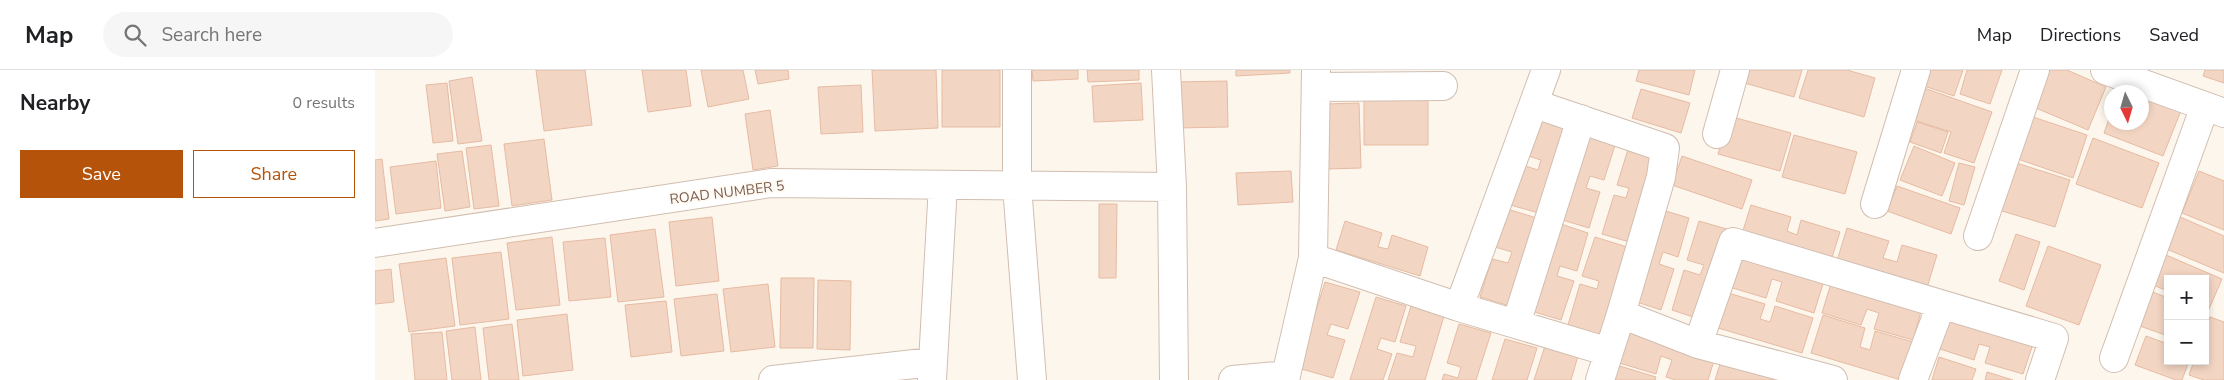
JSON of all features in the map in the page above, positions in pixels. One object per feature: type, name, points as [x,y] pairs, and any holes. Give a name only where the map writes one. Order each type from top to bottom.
[{"type":"street","points":[[1017,70],[1017,186],[1032,380]]},
{"type":"street","points":[[1166,70],[1172,187],[1174,380]]},
{"type":"street","points":[[1459,307],[1546,70]]},
{"type":"street","points":[[1717,134],[1735,70]]},
{"type":"street","points":[[1875,204],[1916,70]]},
{"type":"street","points":[[1978,236],[2035,70]]},
{"type":"street","points":[[2105,70],[2214,110],[2114,358]]},
{"type":"street","points":[[1233,380],[1286,378],[1313,258],[1316,79],[1443,86]]},
{"type":"street","points":[[1535,104],[1665,148],[1661,177],[1600,380]]},
{"type":"street","points":[[1516,324],[1581,119]]},
{"type":"street","name":"ROAD NUMBER 5","points":[[375,243],[771,183],[1172,187]]},
{"type":"street","points":[[773,380],[932,371],[943,185]]},
{"type":"street","points":[[1698,344],[1733,242],[2054,338],[2040,380]]},
{"type":"street","points":[[1313,258],[1459,307],[1609,352]]},
{"type":"street","points":[[1913,380],[1941,305]]},
{"type":"street","points":[[1621,314],[1698,344],[1823,378]]},
{"type":"building","points":[[536,70],[585,70],[592,125],[544,131]]},
{"type":"building","points":[[642,70],[686,70],[691,106],[648,112]]},
{"type":"building","points":[[701,70],[743,70],[749,99],[708,107]]},
{"type":"building","points":[[755,70],[788,70],[789,79],[758,84]]},
{"type":"building","points":[[872,70],[936,70],[938,128],[875,131]]},
{"type":"building","points":[[942,70],[1000,70],[1000,127],[942,127]]},
{"type":"building","points":[[1032,70],[1078,70],[1078,79],[1033,81]]},
{"type":"building","points":[[1087,70],[1139,70],[1139,80],[1088,82]]},
{"type":"building","points":[[1236,70],[1290,70],[1290,73],[1236,76]]},
{"type":"building","points":[[1639,70],[1695,70],[1689,95],[1636,81]]},
{"type":"building","points":[[1747,70],[1802,70],[1794,97],[1741,82]]},
{"type":"building","points":[[1808,70],[1847,70],[1875,78],[1864,117],[1799,98]]},
{"type":"building","points":[[1927,70],[1963,70],[1954,96],[1921,85]]},
{"type":"building","points":[[1967,70],[2002,70],[1990,104],[1960,94]]},
{"type":"building","points":[[2038,70],[2067,70],[2104,86],[2104,92],[2088,130],[2024,103]]},
{"type":"building","points":[[2205,70],[2224,70],[2224,83],[2203,76]]},
{"type":"building","points":[[472,77],[482,141],[458,144],[449,81]]},
{"type":"building","points":[[1227,81],[1228,127],[1176,128],[1175,82]]},
{"type":"building","points":[[447,83],[453,141],[433,143],[426,85]]},
{"type":"building","points":[[1141,83],[1143,120],[1094,122],[1092,86]]},
{"type":"building","points":[[861,85],[863,132],[821,134],[818,87]]},
{"type":"building","points":[[1924,88],[1992,112],[1974,163],[1944,153],[1951,132],[1914,120]]},
{"type":"building","points":[[1641,89],[1690,103],[1681,133],[1632,118]]},
{"type":"building","points":[[2149,96],[2182,108],[2163,156],[2104,133],[2105,130],[2149,130]]},
{"type":"building","points":[[1364,98],[1428,98],[1428,145],[1364,145]]},
{"type":"building","points":[[1359,103],[1361,168],[1328,169],[1326,104]]},
{"type":"building","points":[[770,110],[778,166],[753,170],[745,114]]},
{"type":"building","points":[[1535,113],[1570,124],[1542,214],[1507,204],[1519,164],[1538,170],[1541,160],[1522,154]]},
{"type":"building","points":[[2024,114],[2087,135],[2073,178],[2009,156]]},
{"type":"building","points":[[1729,116],[1791,133],[1780,171],[1718,154]]},
{"type":"building","points":[[1917,122],[1948,132],[1941,153],[1910,142]]},
{"type":"building","points":[[1583,132],[1616,142],[1604,180],[1590,176],[1586,188],[1600,192],[1589,228],[1556,218]]},
{"type":"building","points":[[1794,135],[1857,152],[1845,194],[1782,177]]},
{"type":"building","points":[[2093,138],[2159,163],[2142,208],[2076,184]]},
{"type":"building","points":[[544,139],[552,200],[512,206],[504,144]]},
{"type":"building","points":[[1630,143],[1661,153],[1633,243],[1602,234],[1614,195],[1626,198],[1629,188],[1617,185]]},
{"type":"building","points":[[491,145],[499,206],[474,209],[466,148]]},
{"type":"building","points":[[1914,146],[1955,163],[1942,196],[1900,180]]},
{"type":"building","points":[[462,151],[470,207],[445,211],[437,154]]},
{"type":"building","points":[[1682,156],[1752,180],[1742,209],[1672,185]]},
{"type":"building","points":[[382,159],[389,219],[375,221],[375,160]]},
{"type":"building","points":[[2007,160],[2070,180],[2055,227],[1992,208]]},
{"type":"building","points":[[436,161],[441,208],[396,214],[390,167]]},
{"type":"building","points":[[1959,163],[1975,167],[1964,205],[1949,201]]},
{"type":"building","points":[[1291,171],[1293,202],[1238,205],[1236,173]]},
{"type":"building","points":[[2199,171],[2224,181],[2224,230],[2182,213]]},
{"type":"building","points":[[1897,186],[1960,208],[1951,234],[1887,211]]},
{"type":"building","points":[[1099,204],[1117,204],[1116,278],[1099,278]]},
{"type":"building","points":[[1751,205],[1791,217],[1787,231],[1797,235],[1801,220],[1840,232],[1830,264],[1741,237]]},
{"type":"building","points":[[1507,209],[1540,219],[1513,307],[1480,297],[1492,259],[1508,263],[1512,252],[1495,247]]},
{"type":"building","points":[[1659,209],[1689,218],[1678,257],[1663,252],[1659,264],[1674,269],[1661,310],[1631,300]]},
{"type":"building","points":[[2178,216],[2224,236],[2224,273],[2164,248]]},
{"type":"building","points":[[712,217],[719,281],[676,286],[669,222]]},
{"type":"building","points":[[1345,221],[1382,233],[1378,247],[1388,249],[1392,235],[1428,247],[1420,276],[1336,250]]},
{"type":"building","points":[[1699,221],[1730,230],[1702,320],[1672,310],[1684,270],[1700,275],[1704,265],[1687,260]]},
{"type":"building","points":[[1555,222],[1588,233],[1577,271],[1560,266],[1557,276],[1574,281],[1561,320],[1528,310]]},
{"type":"building","points":[[1847,228],[1889,241],[1883,258],[1897,262],[1902,245],[1937,255],[1926,291],[1836,264]]},
{"type":"building","points":[[655,229],[664,297],[618,302],[610,235]]},
{"type":"building","points":[[2016,234],[2040,242],[2024,290],[1999,281]]},
{"type":"building","points":[[552,237],[560,305],[516,310],[507,243]]},
{"type":"building","points":[[1595,237],[1627,247],[1600,335],[1568,325],[1580,284],[1597,289],[1599,281],[1582,276]]},
{"type":"building","points":[[605,238],[611,297],[569,301],[563,242]]},
{"type":"building","points":[[2048,246],[2101,265],[2079,325],[2026,306]]},
{"type":"building","points":[[1737,250],[1825,277],[1814,313],[1776,301],[1782,282],[1772,279],[1766,298],[1726,286]]},
{"type":"building","points":[[501,252],[509,319],[460,325],[452,258]]},
{"type":"building","points":[[2166,255],[2222,279],[2209,309],[2209,275],[2164,275],[2164,289],[2153,285]]},
{"type":"building","points":[[446,258],[455,326],[409,332],[399,264]]},
{"type":"building","points":[[391,269],[394,302],[375,304],[375,271]]},
{"type":"building","points":[[781,278],[814,278],[813,348],[780,348]]},
{"type":"building","points":[[818,280],[851,281],[850,350],[817,349]]},
{"type":"building","points":[[1832,280],[1922,308],[1913,340],[1874,329],[1879,313],[1867,309],[1861,325],[1822,313]]},
{"type":"building","points":[[1325,282],[1360,292],[1348,329],[1331,324],[1327,335],[1345,340],[1333,378],[1298,368]]},
{"type":"building","points":[[768,284],[775,347],[731,352],[723,289]]},
{"type":"building","points":[[2150,291],[2164,296],[2164,335],[2137,325]]},
{"type":"building","points":[[1725,292],[1765,304],[1760,319],[1770,322],[1775,306],[1813,318],[1802,353],[1715,327]]},
{"type":"building","points":[[717,294],[724,351],[681,356],[674,299]]},
{"type":"building","points":[[1376,297],[1406,306],[1395,342],[1381,338],[1377,349],[1392,354],[1383,380],[1350,380]]},
{"type":"building","points":[[666,301],[672,352],[631,357],[625,305]]},
{"type":"building","points":[[1411,306],[1444,316],[1425,380],[1388,380],[1397,353],[1413,357],[1416,346],[1400,342]]},
{"type":"building","points":[[567,314],[573,370],[523,376],[517,320]]},
{"type":"building","points":[[1823,315],[1865,328],[1860,347],[1870,350],[1875,331],[1913,342],[1901,380],[1811,353]]},
{"type":"building","points":[[1948,315],[2034,341],[2023,374],[1985,363],[1990,347],[1979,344],[1974,360],[1937,348]]},
{"type":"building","points":[[2210,317],[2224,322],[2224,380],[2204,380],[2189,375],[2193,365],[2209,365]]},
{"type":"building","points":[[512,324],[519,380],[489,380],[483,328]]},
{"type":"building","points":[[1459,324],[1491,333],[1476,380],[1442,380],[1444,374],[1458,378],[1461,367],[1447,363]]},
{"type":"building","points":[[475,327],[481,380],[452,380],[446,331]]},
{"type":"building","points":[[1627,327],[1716,354],[1708,380],[1676,380],[1666,377],[1672,360],[1661,356],[1656,374],[1616,362]]},
{"type":"building","points":[[442,332],[447,380],[415,380],[411,334]]},
{"type":"building","points":[[2146,336],[2164,343],[2164,365],[2188,365],[2182,380],[2176,380],[2135,365]]},
{"type":"building","points":[[1505,339],[1537,348],[1527,380],[1492,380]]},
{"type":"building","points":[[1545,346],[1578,356],[1571,380],[1534,380]]},
{"type":"building","points":[[1939,357],[1976,369],[1972,380],[1932,380]]},
{"type":"building","points":[[1722,358],[1794,380],[1715,380]]},
{"type":"building","points":[[1613,364],[1656,377],[1655,380],[1608,380]]},
{"type":"building","points":[[1987,372],[2013,380],[1985,380]]}]
